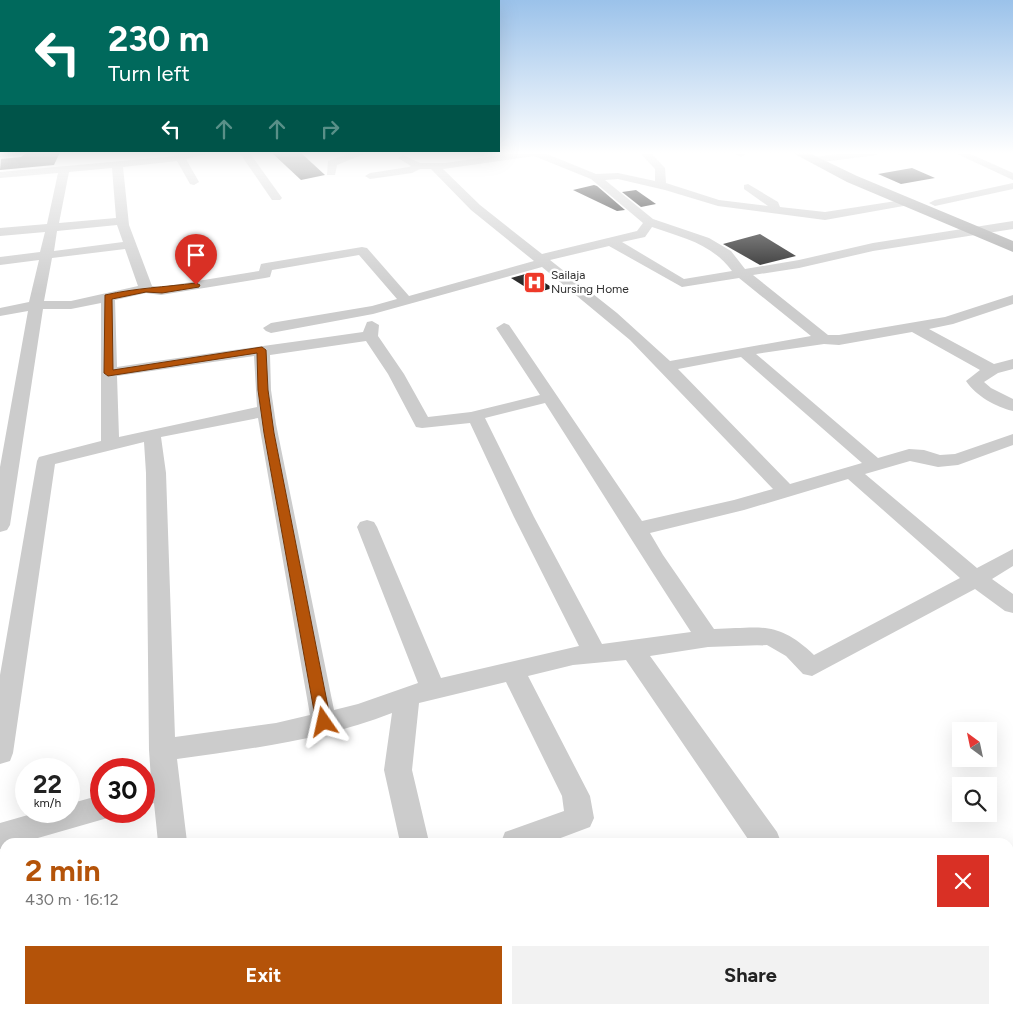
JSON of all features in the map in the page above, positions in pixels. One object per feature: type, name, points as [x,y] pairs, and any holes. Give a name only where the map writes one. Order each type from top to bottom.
[{"type":"main road","points":[[903,199],[1013,247]]},
{"type":"street","points":[[0,525],[36,305],[57,199]]},
{"type":"street","points":[[121,199],[123,222],[146,289]]},
{"type":"street","points":[[468,199],[517,242],[611,315],[666,367],[786,491]]},
{"type":"street","points":[[622,199],[649,222],[705,241],[726,254],[743,273],[824,339]]},
{"type":"street","points":[[706,199],[718,203],[825,216],[909,202]]},
{"type":"street","points":[[767,199],[774,204],[774,210]]},
{"type":"street","points":[[935,203],[946,199]]},
{"type":"street","points":[[0,232],[52,226],[61,228],[123,222]]},
{"type":"street","points":[[270,328],[373,310],[406,301],[542,260],[641,234],[649,222]]},
{"type":"street","points":[[612,242],[682,283],[799,264],[874,247],[1013,224]]},
{"type":"street","points":[[0,261],[130,245]]},
{"type":"street","points":[[0,312],[36,305],[71,305],[146,289],[162,290],[266,274],[266,267],[362,251],[406,301]]},
{"type":"street","points":[[108,297],[110,444]]},
{"type":"street","points":[[666,367],[824,339],[839,340],[948,321],[1013,298]]},
{"type":"street","points":[[373,310],[370,336],[396,374],[422,423],[476,417],[482,413],[551,397]]},
{"type":"street","points":[[915,327],[992,370]]},
{"type":"street","points":[[504,328],[637,529],[654,559],[708,638]]},
{"type":"street","points":[[108,373],[370,336]]},
{"type":"street","points":[[262,350],[263,390],[269,433]]},
{"type":"street","points":[[745,353],[875,465]]},
{"type":"street","points":[[1013,364],[992,370],[974,381],[985,392],[1013,406]]},
{"type":"street","points":[[0,753],[46,461],[152,434],[265,411],[324,722]]},
{"type":"street","points":[[476,417],[524,517],[595,653]]},
{"type":"street","points":[[152,434],[156,473],[162,750],[155,790],[171,838]]},
{"type":"street","points":[[637,529],[737,506],[909,455],[924,456],[938,461],[958,459],[1013,440]]},
{"type":"street","points":[[851,472],[976,579],[1013,605]]},
{"type":"street","points":[[367,527],[433,690]]},
{"type":"street","points":[[162,750],[276,734],[362,714],[407,696],[513,670],[595,653],[632,650],[708,638],[771,636],[794,650],[812,667],[976,579],[1013,556]]},
{"type":"street","points":[[632,650],[764,838]]},
{"type":"street","points":[[513,670],[576,796],[580,818],[526,838]]},
{"type":"street","points":[[407,696],[398,770],[413,838]]},
{"type":"street","points":[[9,837],[90,811]]},
{"type":"building","points":[[592,199],[612,199],[625,210],[617,211]]},
{"type":"building","points":[[631,199],[649,199],[656,204],[641,207]]},
{"type":"building","points":[[760,234],[796,256],[760,265],[723,244]]},
{"type":"building","points":[[529,273],[553,288],[535,293],[511,278]]},
{"type":"place","name":"Sailaja Nursing Home","points":[[535,282]]},
{"type":"route","points":[[196,285],[162,290],[146,289],[108,297],[108,373],[262,350],[263,390],[269,433],[324,722]]}]
